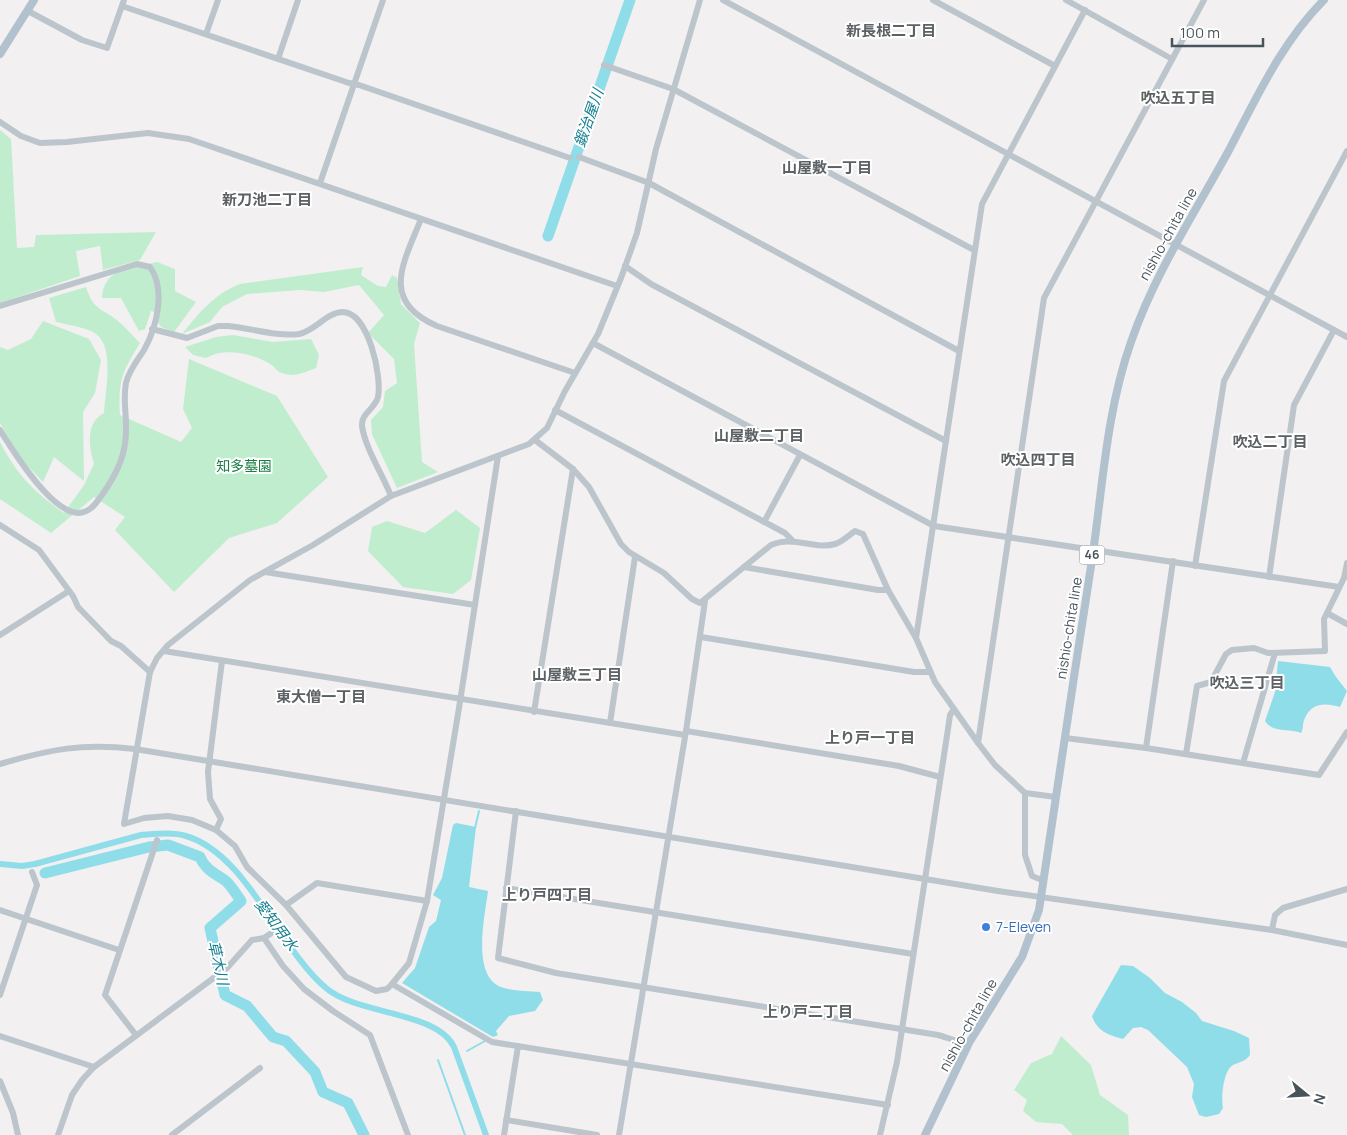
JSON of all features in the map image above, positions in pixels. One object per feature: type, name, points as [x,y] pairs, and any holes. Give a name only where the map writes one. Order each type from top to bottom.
[{"type":"main road","points":[[0,54],[34,0]]},
{"type":"main road","name":"nishio-chita line","points":[[925,1135],[969,1043],[1022,957],[1033,929],[1041,896],[1065,738],[1093,550],[1108,432],[1118,383],[1149,294],[1273,69],[1297,31],[1324,0]]},
{"type":"street","points":[[206,34],[218,0]]},
{"type":"street","points":[[278,59],[298,0]]},
{"type":"street","points":[[320,183],[382,0]]},
{"type":"street","points":[[498,456],[427,900],[409,963],[387,989],[376,991],[346,977],[286,905],[247,867],[235,846],[216,830],[192,820],[168,816],[144,818],[124,824],[135,750],[150,672],[157,658],[164,651],[218,605],[265,572],[313,546],[391,496],[498,456],[535,440],[547,428],[575,373],[593,343],[637,233],[672,89],[700,0]]},
{"type":"street","points":[[723,0],[1347,337]]},
{"type":"street","points":[[933,0],[942,2],[1055,66]]},
{"type":"street","points":[[1066,0],[1172,59]]},
{"type":"street","points":[[978,743],[1044,298],[1204,0]]},
{"type":"street","points":[[28,11],[82,40],[107,48],[123,3],[278,59],[570,158]]},
{"type":"street","points":[[916,638],[982,204],[1085,10]]},
{"type":"street","points":[[607,66],[672,89],[974,250]]},
{"type":"street","points":[[0,122],[21,136],[40,143],[148,133],[168,134],[189,139],[617,286]]},
{"type":"street","points":[[1195,566],[1224,381],[1347,151]]},
{"type":"street","points":[[579,157],[648,183],[959,352]]},
{"type":"street","points":[[421,218],[402,267],[400,285],[407,306],[416,315],[437,326],[575,373]]},
{"type":"street","points":[[0,306],[137,264],[150,267],[156,276],[159,297],[152,329],[126,382],[124,394],[126,446],[121,463],[91,508],[81,513],[68,510],[44,490],[18,459],[0,430]]},
{"type":"street","points":[[625,266],[651,284],[946,441]]},
{"type":"street","points":[[152,329],[187,338],[218,326],[298,334],[312,329],[338,313],[354,316],[360,324],[378,365],[378,398],[363,418],[363,430],[391,496]]},
{"type":"street","points":[[1269,577],[1294,405],[1334,330]]},
{"type":"street","points":[[593,343],[934,526],[1339,587]]},
{"type":"street","points":[[556,410],[784,533],[792,540]]},
{"type":"street","points":[[535,440],[573,469],[588,487],[621,544],[635,557],[664,573],[692,599],[700,603],[705,601],[771,545],[792,540],[834,544],[855,531],[863,534],[888,590],[916,638],[934,682],[978,743],[995,765],[1025,793],[1056,797]]},
{"type":"street","points":[[764,522],[800,455]]},
{"type":"street","points":[[534,712],[573,469]]},
{"type":"street","points":[[0,525],[39,550],[69,591],[78,607],[111,641],[121,646],[150,672]]},
{"type":"street","points":[[610,723],[635,557]]},
{"type":"street","points":[[1146,748],[1173,561]]},
{"type":"street","points":[[1186,754],[1198,686],[1211,682],[1226,654],[1232,650],[1254,648],[1268,653],[1325,651],[1324,619],[1339,587],[1347,563]]},
{"type":"street","points":[[744,568],[878,590],[888,590]]},
{"type":"street","points":[[265,572],[475,605]]},
{"type":"street","points":[[0,635],[69,591]]},
{"type":"street","points":[[619,1135],[701,637],[705,601]]},
{"type":"street","points":[[1327,613],[1347,624]]},
{"type":"street","points":[[701,637],[914,672],[930,672]]},
{"type":"street","points":[[164,651],[534,712],[899,766],[940,777]]},
{"type":"street","points":[[1242,763],[1275,653]]},
{"type":"street","points":[[216,830],[222,819],[210,799],[208,762],[222,661]]},
{"type":"street","points":[[880,1135],[888,1105],[902,1029],[950,715],[954,709]]},
{"type":"street","points":[[1065,738],[1146,748],[1319,775],[1347,732]]},
{"type":"street","points":[[0,764],[57,748],[74,746],[135,750],[925,878],[1272,930],[1347,945]]},
{"type":"street","points":[[1025,793],[1025,855],[1032,876],[1042,880]]},
{"type":"street","points":[[516,811],[498,958],[556,973],[902,1029],[952,1038],[964,1044],[969,1043]]},
{"type":"street","points":[[136,1036],[105,995],[156,840]]},
{"type":"street","points":[[0,995],[36,885],[32,872]]},
{"type":"street","points":[[286,905],[317,883],[427,900]]},
{"type":"street","points":[[506,888],[913,954]]},
{"type":"street","points":[[1272,930],[1275,915],[1284,908],[1347,889]]},
{"type":"street","points":[[0,910],[119,950]]},
{"type":"street","points":[[58,1135],[72,1095],[94,1067],[227,968],[252,940],[264,938],[273,932]]},
{"type":"street","points":[[264,938],[271,952],[304,989],[333,1012],[370,1035],[408,1135]]},
{"type":"street","points":[[392,984],[492,1042],[888,1105]]},
{"type":"street","points":[[0,1036],[94,1067]]},
{"type":"street","points":[[504,1135],[518,1046]]},
{"type":"street","points":[[172,1135],[260,1068]]},
{"type":"street","points":[[0,1080],[18,1135]]},
{"type":"street","points":[[506,1120],[597,1135]]},
{"type":"green space","points":[[0,130],[11,139],[17,248],[34,247],[36,235],[156,232],[140,260],[103,270],[100,246],[76,251],[80,276],[0,303]]},
{"type":"green space","points":[[157,262],[175,269],[175,291],[196,302],[174,332],[161,327],[158,322],[159,313],[151,311],[145,329],[139,331],[121,298],[102,298],[104,288],[113,275],[129,268]]},
{"type":"green space","points":[[363,267],[361,275],[378,286],[386,287],[392,275],[397,278],[401,304],[420,323],[414,344],[422,462],[438,472],[397,488],[372,434],[371,420],[383,407],[385,391],[397,383],[394,359],[368,333],[384,315],[359,285],[324,292],[300,290],[247,294],[222,307],[210,322],[182,334],[215,299],[222,293],[240,284]]},
{"type":"green space","name":"知多墓園","points":[[86,287],[91,299],[97,306],[121,323],[140,343],[122,377],[120,415],[181,442],[192,428],[183,409],[189,359],[277,396],[328,477],[277,523],[229,538],[174,592],[115,530],[125,517],[94,497],[51,533],[0,499],[0,442],[13,464],[27,482],[64,513],[84,485],[94,464],[90,436],[94,423],[104,413],[108,371],[105,349],[102,340],[96,334],[82,328],[56,322],[49,298]]},
{"type":"green space","points":[[43,321],[89,339],[101,360],[95,393],[83,412],[84,481],[54,457],[43,482],[20,458],[0,423],[0,347],[8,350],[31,339]]},
{"type":"green space","points":[[233,335],[273,342],[311,339],[319,355],[316,368],[291,375],[279,371],[263,360],[247,354],[229,352],[206,358],[193,355],[185,347],[216,337]]},
{"type":"green space","points":[[456,510],[480,528],[471,580],[453,594],[403,587],[368,551],[372,527],[387,521],[425,533]]},
{"type":"green space","points":[[1061,1036],[1091,1065],[1100,1095],[1128,1115],[1129,1135],[1073,1135],[1062,1124],[1036,1122],[1023,1111],[1027,1100],[1014,1090],[1031,1063],[1052,1054]]},
{"type":"water","points":[[1278,661],[1330,667],[1347,691],[1340,707],[1330,705],[1315,706],[1304,720],[1301,733],[1277,729],[1268,725],[1265,721],[1275,692]]},
{"type":"water","points":[[456,823],[476,827],[469,887],[488,891],[482,946],[483,960],[487,973],[493,982],[504,988],[540,992],[543,1000],[535,1011],[509,1016],[496,1031],[498,1035],[493,1037],[402,983],[415,968],[429,927],[436,921],[441,900],[433,895],[442,878],[453,825]]},
{"type":"water","points":[[1121,965],[1133,966],[1150,978],[1165,993],[1182,1002],[1196,1013],[1202,1021],[1249,1038],[1250,1055],[1233,1065],[1227,1073],[1222,1098],[1223,1108],[1219,1114],[1206,1117],[1199,1115],[1192,1097],[1194,1084],[1187,1067],[1148,1030],[1141,1027],[1133,1028],[1123,1039],[1108,1034],[1100,1029],[1094,1021],[1092,1016]]},
{"type":"waterway","name":"鍛治屋川","points":[[548,236],[630,0]]},
{"type":"waterway","points":[[475,828],[479,811]]},
{"type":"waterway","name":"愛知用水","points":[[0,864],[22,866],[35,864],[141,835],[175,834],[186,836],[208,846],[227,862],[245,882],[309,971],[326,988],[340,997],[357,1004],[414,1020],[431,1026],[445,1035],[454,1047],[486,1135]]},
{"type":"waterway","name":"草木川","points":[[45,873],[149,847],[168,845],[200,857],[207,868],[228,883],[241,901],[210,928],[225,995],[247,1006],[273,1037],[286,1041],[315,1072],[323,1092],[348,1103],[364,1135]]},
{"type":"waterway","points":[[467,1051],[485,1041]]},
{"type":"waterway","points":[[438,1060],[465,1135]]},
{"type":"place","name":"7-Eleven","points":[[986,927]]},
{"type":"district","name":"新長根二丁目","points":[[891,31]]},
{"type":"district","name":"吹込五丁目","points":[[1178,98]]},
{"type":"district","name":"山屋敷一丁目","points":[[827,168]]},
{"type":"district","name":"新刀池二丁目","points":[[267,200]]},
{"type":"district","name":"山屋敷二丁目","points":[[759,436]]},
{"type":"district","name":"吹込二丁目","points":[[1270,442]]},
{"type":"district","name":"吹込四丁目","points":[[1038,460]]},
{"type":"district","name":"山屋敷三丁目","points":[[577,675]]},
{"type":"district","name":"吹込三丁目","points":[[1247,683]]},
{"type":"district","name":"東大僧一丁目","points":[[321,697]]},
{"type":"district","name":"上り戸一丁目","points":[[870,738]]},
{"type":"district","name":"上り戸四丁目","points":[[547,895]]},
{"type":"district","name":"上り戸二丁目","points":[[808,1012]]}]
